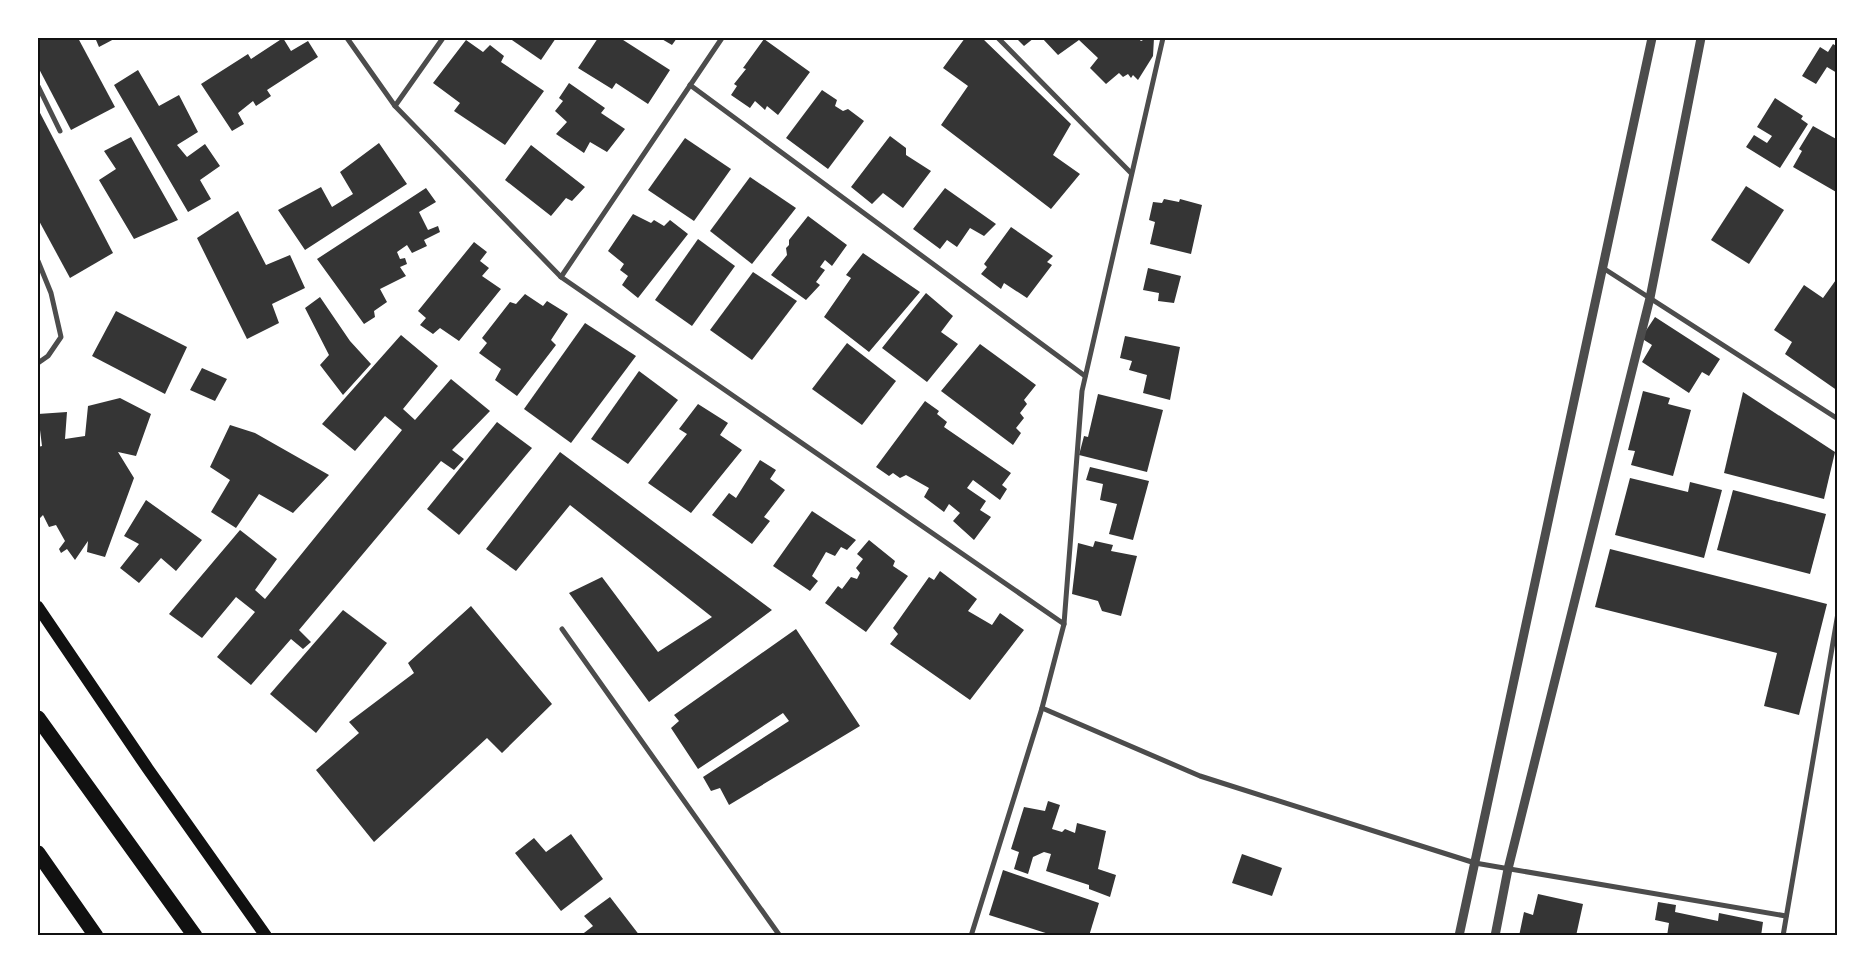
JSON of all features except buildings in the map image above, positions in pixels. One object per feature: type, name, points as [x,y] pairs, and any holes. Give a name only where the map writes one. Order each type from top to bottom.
[{"type":"highway","points":[[38,718],[195,936]]},
{"type":"highway","points":[[38,853],[96,936]]},
{"type":"main road","points":[[38,607],[148,769],[266,936]]},
{"type":"street","points":[[347,38],[396,106],[561,277],[1064,624]]},
{"type":"street","points":[[396,106],[443,38]]},
{"type":"street","points":[[561,277],[722,38]]},
{"type":"street","points":[[998,38],[1131,173]]},
{"type":"street","points":[[971,936],[1042,708],[1064,624],[1082,391],[1163,38]]},
{"type":"street","points":[[1459,936],[1652,38]]},
{"type":"street","points":[[1495,936],[1508,869],[1650,298],[1701,38]]},
{"type":"street","points":[[690,85],[1085,376]]},
{"type":"street","points":[[38,86],[60,131]]},
{"type":"street","points":[[38,261],[51,293],[61,337],[48,356],[38,363]]},
{"type":"street","points":[[1603,268],[1838,419]]},
{"type":"street","points":[[1783,936],[1838,613]]},
{"type":"street","points":[[562,629],[780,936]]},
{"type":"street","points":[[1042,708],[1200,776],[1475,863],[1786,916]]}]
